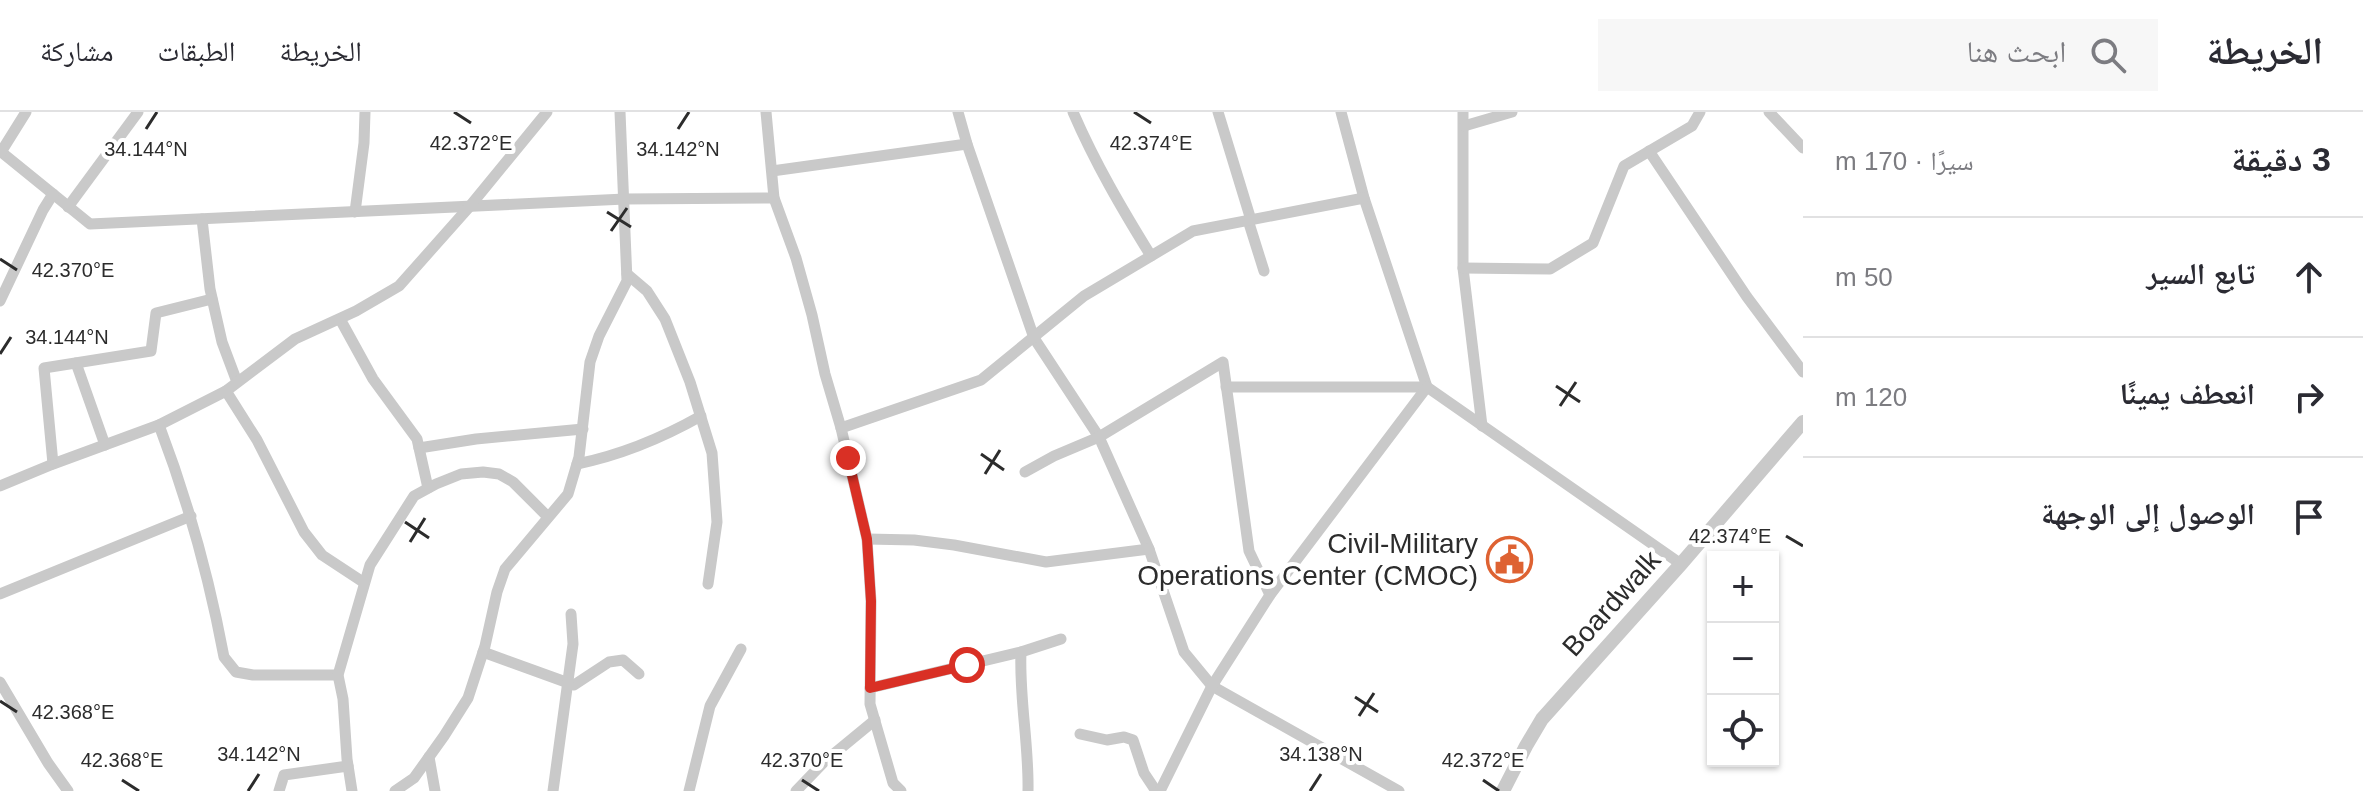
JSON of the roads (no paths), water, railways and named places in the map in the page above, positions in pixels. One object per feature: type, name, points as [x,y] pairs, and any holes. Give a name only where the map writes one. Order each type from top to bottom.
[{"type":"street","points":[[26,112],[0,152],[90,224],[625,199],[774,198]]},
{"type":"street","points":[[68,207],[138,112]]},
{"type":"street","points":[[355,212],[365,112]]},
{"type":"street","points":[[0,486],[159,425],[226,391],[295,339],[340,319],[399,286],[547,112]]},
{"type":"street","points":[[395,791],[414,778],[468,698],[505,569],[568,494],[583,429],[590,362],[599,336],[627,281],[620,112]]},
{"type":"street","points":[[766,112],[774,198],[812,315],[867,539],[871,601],[870,704],[893,783],[901,791]]},
{"type":"street","points":[[1073,112],[1113,195],[1151,256]]},
{"type":"street","points":[[1218,112],[1264,271]]},
{"type":"street","points":[[1341,112],[1364,198],[1427,387]]},
{"type":"street","points":[[1463,112],[1463,268],[1482,426]]},
{"type":"street","points":[[1464,126],[1512,112]]},
{"type":"street","points":[[1463,268],[1550,269],[1593,243],[1624,166],[1692,126],[1700,112]]},
{"type":"street","points":[[1769,112],[1803,148]]},
{"type":"street","points":[[961,113],[967,144],[1034,338],[1099,437],[1149,549],[1184,652],[1212,686],[1399,791]]},
{"type":"street","points":[[772,171],[967,144]]},
{"type":"street","points":[[1649,151],[1747,297],[1803,372]]},
{"type":"street","points":[[0,301],[53,194]]},
{"type":"street","points":[[841,428],[981,380],[1084,296],[1193,231],[1364,198]]},
{"type":"street","points":[[202,219],[212,299],[222,342],[237,382]]},
{"type":"street","points":[[627,274],[647,291],[665,319],[690,382],[712,453],[717,522],[708,584]]},
{"type":"street","points":[[53,464],[44,368],[151,351],[156,313],[212,299]]},
{"type":"street","points":[[340,319],[373,379],[417,439],[428,488]]},
{"type":"street","points":[[1025,472],[1099,437],[1223,362],[1249,551],[1270,595]]},
{"type":"street","points":[[76,363],[105,445]]},
{"type":"street","points":[[1226,387],[1427,387],[1681,564]]},
{"type":"street","points":[[1080,734],[1107,740],[1124,737],[1133,740],[1144,773],[1158,791],[1212,686],[1270,595],[1427,387]]},
{"type":"street","points":[[226,391],[257,440],[304,532],[322,555],[363,582]]},
{"type":"street","points":[[577,464],[611,457],[673,432],[701,416]]},
{"type":"street","name":"Boardwalk","points":[[1503,791],[1542,719],[1803,422]]},
{"type":"street","points":[[159,425],[191,516],[224,657],[236,672],[253,675],[338,675]]},
{"type":"street","points":[[419,448],[583,429]]},
{"type":"street","points":[[352,791],[338,675],[363,582],[406,507],[414,496],[428,488],[461,474],[483,472],[499,474],[527,494],[548,517]]},
{"type":"street","points":[[0,594],[191,516]]},
{"type":"street","points":[[867,539],[954,545],[1046,562],[1149,549]]},
{"type":"street","points":[[553,791],[573,644],[571,614]]},
{"type":"street","points":[[870,688],[1021,652],[1061,639]]},
{"type":"street","points":[[689,791],[710,706],[741,649]]},
{"type":"street","points":[[483,652],[574,685],[609,662],[623,660],[639,674]]},
{"type":"street","points":[[1021,652],[1020,677],[1029,760],[1028,791]]},
{"type":"street","points":[[0,682],[68,791]]},
{"type":"street","points":[[796,791],[824,762],[875,720]]},
{"type":"street","points":[[429,757],[435,791]]},
{"type":"street","points":[[279,791],[284,775],[348,766]]},
{"type":"place","name":"Civil-Military Operations Center (CMOC)","points":[[1509,559]]}]
